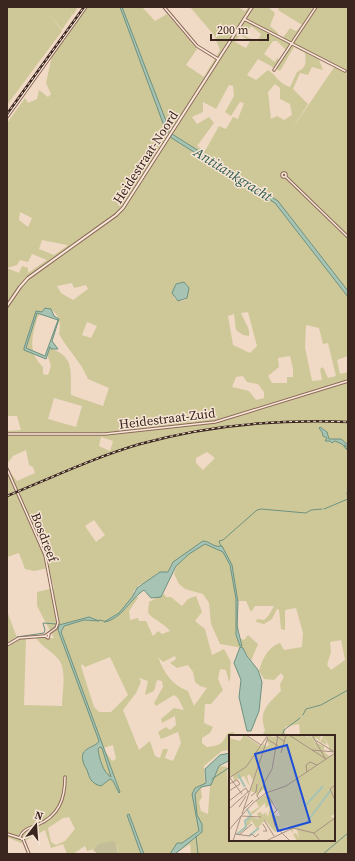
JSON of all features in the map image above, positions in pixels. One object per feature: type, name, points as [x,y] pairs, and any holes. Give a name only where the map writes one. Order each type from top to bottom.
[{"type":"street","points":[[7,117],[86,7]]},
{"type":"street","points":[[164,7],[197,46],[218,59]]},
{"type":"street","name":"Heidestraat-Noord","points":[[7,306],[20,286],[28,278],[119,213],[252,7]]},
{"type":"street","points":[[274,70],[316,7]]},
{"type":"street","points":[[244,19],[345,71]]},
{"type":"street","points":[[286,177],[348,237]]},
{"type":"street","name":"Heidestraat-Zuid","points":[[7,434],[105,434],[215,422],[348,381]]},
{"type":"street","name":"Bosdreef","points":[[7,469],[46,561],[58,619],[57,627],[49,634],[48,638],[45,636],[19,638],[7,644]]},
{"type":"street","points":[[20,837],[24,831],[44,822],[56,813],[63,799],[65,777]]},
{"type":"street","points":[[7,834],[20,837],[25,842],[29,854]]},
{"type":"shaded area","points":[[7,7],[42,7],[46,9],[44,7],[78,7],[73,15],[70,12],[72,15],[62,30],[47,11],[62,31],[7,105]]},
{"type":"shaded area","points":[[88,7],[142,7],[155,21],[167,14],[197,49],[186,65],[204,77],[220,50],[214,35],[190,7],[238,7],[245,11],[249,7],[268,7],[275,13],[270,26],[278,33],[277,37],[282,39],[290,28],[296,31],[302,25],[278,10],[279,7],[309,7],[312,9],[314,7],[348,7],[348,356],[337,360],[340,374],[348,372],[348,854],[191,854],[190,844],[175,854],[118,854],[117,845],[98,844],[95,849],[87,851],[85,846],[73,854],[67,854],[63,844],[51,848],[45,830],[21,843],[7,837],[7,611],[17,638],[26,638],[24,705],[62,706],[63,689],[63,670],[59,660],[36,638],[54,638],[37,606],[37,592],[54,588],[48,568],[34,571],[25,569],[19,553],[7,557],[7,465],[17,481],[35,473],[33,467],[29,465],[26,450],[13,456],[7,464],[7,431],[21,430],[17,416],[7,416],[7,268],[7,123],[25,98],[28,103],[37,99],[39,90],[48,97],[51,94],[46,83],[52,56]],"holes":[[[251,26],[261,34],[257,42],[245,36]],[[240,35],[250,41],[246,48],[235,42]],[[273,41],[277,41],[286,50],[280,60],[277,58],[275,62],[264,54]],[[294,47],[305,53],[306,62],[304,67],[297,72],[290,87],[280,82],[268,70],[256,80],[247,75],[258,59],[280,71]],[[318,57],[335,66],[292,129],[308,104],[293,89],[300,73],[308,75],[312,67],[323,70]],[[275,84],[280,88],[280,99],[290,104],[292,115],[284,120],[277,116],[271,119],[268,92]],[[229,85],[233,86],[234,96],[225,112],[231,116],[240,102],[244,103],[238,119],[233,117],[226,129],[219,126],[205,151],[197,146],[214,123],[209,117],[197,124],[192,117],[203,112],[203,102],[216,109]],[[20,212],[32,218],[28,227],[19,220]],[[42,240],[67,246],[54,255],[39,249]],[[32,254],[47,260],[28,273],[28,268],[22,266],[19,273],[7,268],[17,265],[20,260],[28,262]],[[184,282],[188,286],[185,300],[178,301],[174,298],[174,289],[176,284]],[[72,283],[74,288],[86,285],[88,289],[73,300],[61,293],[57,286]],[[51,309],[56,314],[59,320],[59,334],[82,367],[88,379],[109,388],[103,406],[71,395],[71,373],[68,361],[64,356],[50,348],[47,354],[51,366],[48,375],[43,374],[43,367],[38,361],[33,349],[32,343],[38,316]],[[248,312],[257,346],[250,353],[233,345],[228,316],[234,314],[236,330],[243,335],[249,336],[249,330],[241,313]],[[87,322],[97,326],[91,338],[82,335]],[[306,325],[319,328],[323,344],[328,343],[336,376],[328,378],[323,367],[320,369],[322,380],[312,381],[305,347]],[[290,356],[293,377],[287,377],[287,383],[272,383],[268,376],[279,367],[278,358]],[[243,376],[247,382],[258,384],[264,392],[264,398],[256,400],[249,391],[232,387],[236,377]],[[54,398],[82,406],[76,427],[48,419]],[[101,437],[113,441],[110,451],[99,446]],[[207,452],[215,458],[203,470],[196,463],[196,458]],[[94,520],[105,535],[96,542],[85,526]],[[178,562],[174,574],[179,584],[185,589],[203,594],[209,603],[211,624],[220,644],[243,648],[251,661],[258,644],[248,635],[244,640],[239,638],[237,601],[246,601],[251,612],[255,606],[274,606],[264,620],[257,619],[256,622],[264,624],[272,619],[277,609],[279,610],[281,629],[285,630],[285,610],[296,608],[303,633],[302,647],[284,650],[280,643],[276,645],[266,654],[259,671],[264,679],[274,680],[281,673],[284,677],[280,684],[281,691],[268,704],[264,713],[263,723],[265,730],[262,735],[285,735],[285,727],[299,724],[300,735],[335,735],[335,841],[229,841],[229,790],[227,767],[219,766],[210,786],[208,814],[201,811],[199,802],[202,797],[201,789],[205,784],[204,766],[222,751],[229,750],[229,735],[234,735],[234,732],[228,733],[222,742],[215,746],[207,747],[202,743],[202,738],[210,733],[213,727],[204,723],[205,704],[211,704],[223,690],[218,679],[220,669],[226,670],[229,682],[231,662],[224,649],[212,655],[205,629],[195,621],[202,612],[196,596],[188,599],[182,606],[171,597],[166,597],[164,594],[149,602],[148,613],[170,631],[162,634],[158,631],[153,636],[146,621],[139,621],[138,618],[130,620],[129,611],[138,598],[133,592],[139,585],[150,580],[157,573],[167,573],[172,563]],[[341,640],[345,660],[331,670],[327,665],[331,652],[330,642]],[[175,656],[176,659],[170,663],[177,668],[188,665],[193,672],[195,682],[200,686],[207,688],[194,706],[188,691],[177,685],[169,678],[158,657],[163,662]],[[110,657],[128,695],[111,712],[99,712],[94,707],[81,666],[82,664],[85,667]],[[139,678],[148,681],[145,695],[154,691],[157,680],[162,681],[163,687],[154,703],[156,706],[174,695],[178,698],[184,710],[174,708],[161,719],[162,723],[175,716],[176,725],[170,730],[166,727],[158,732],[161,739],[178,732],[181,743],[173,761],[165,758],[168,749],[163,749],[160,758],[155,756],[150,741],[139,750],[123,710],[136,693],[141,682]],[[113,745],[116,759],[112,761],[103,748]],[[69,817],[75,829],[65,841],[56,845],[51,842],[48,828],[63,818]]]},
{"type":"shaded area","points":[[113,841],[116,843],[118,854],[95,854],[96,852],[93,851],[98,844]]},
{"type":"water","name":"Antitankgracht","points":[[120,7],[122,7],[168,126],[169,130],[167,134]]},
{"type":"water","name":"Antitankgracht","points":[[172,134],[278,201],[348,291],[348,297],[275,203],[170,137]]},
{"type":"water","points":[[184,282],[189,288],[187,298],[178,301],[172,293],[176,284]]},
{"type":"water","points":[[45,308],[51,309],[54,316],[59,319],[52,341],[58,349],[51,349],[50,347],[46,359],[24,350],[36,311],[42,312]],"holes":[[[37,313],[58,320],[45,356],[26,348]]]},
{"type":"water","points":[[320,427],[327,432],[329,439],[341,439],[348,445],[348,447],[344,445],[348,451],[342,444],[335,441],[332,443],[330,441],[325,441],[327,438],[323,436],[319,428]]},
{"type":"water","points":[[203,541],[216,546],[222,546],[232,565],[238,602],[237,626],[242,646],[240,646],[236,635],[236,599],[230,565],[223,552],[205,544],[189,554],[176,566],[161,597],[151,598],[144,590],[115,617],[104,622],[119,613],[133,596],[137,588],[160,572],[168,572],[173,562]]},
{"type":"water","points":[[89,617],[99,621],[84,620],[64,626],[61,632],[120,792],[119,793],[113,781],[110,779],[101,786],[94,783],[90,778],[84,764],[82,756],[83,753],[99,741],[58,630],[59,625]],"holes":[[[100,747],[102,748],[111,777],[106,772],[100,760],[98,749]]]},
{"type":"water","points":[[240,647],[243,648],[247,656],[258,670],[262,682],[259,711],[251,731],[247,731],[239,697],[241,680],[234,663]]},
{"type":"water","points":[[229,753],[229,761],[219,766],[211,785],[201,787],[195,794],[197,815],[202,824],[202,832],[175,854],[170,854],[177,843],[182,843],[199,831],[192,794],[195,788],[206,783],[205,769],[220,755]]},
{"type":"water","points":[[129,814],[144,854],[141,854],[127,815]]},
{"type":"waterway","points":[[347,493],[348,498]]},
{"type":"waterway","points":[[324,509],[348,499]]},
{"type":"waterway","points":[[221,546],[219,541],[223,540],[257,510],[261,509],[306,513],[311,510],[322,509]]},
{"type":"waterway","points":[[99,620],[104,621]]},
{"type":"waterway","points":[[17,637],[44,633],[45,630],[43,623],[56,624]]},
{"type":"waterway","points":[[303,715],[306,709],[321,705],[348,690]]},
{"type":"waterway","points":[[282,735],[284,730],[300,718]]},
{"type":"waterway","points":[[212,779],[229,768]]},
{"type":"waterway","points":[[323,854],[348,833]]},
{"type":"waterway","points":[[196,836],[198,854]]},
{"type":"railway","points":[[7,114],[84,7]]},
{"type":"railway","points":[[7,496],[106,455],[166,437],[243,425],[322,421],[348,422]]}]
